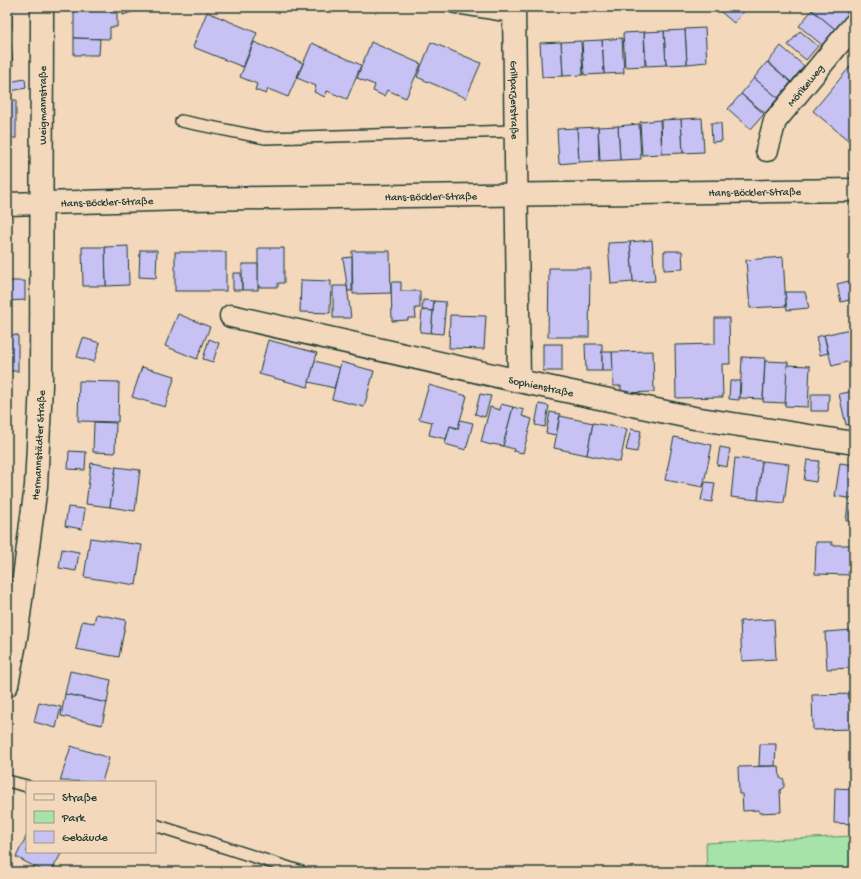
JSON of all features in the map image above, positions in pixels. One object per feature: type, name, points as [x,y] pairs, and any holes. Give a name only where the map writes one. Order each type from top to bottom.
[{"type":"street","name":"Weigmannstraße","points":[[42,7],[42,203]]},
{"type":"street","name":"Grillparzerstraße","points":[[514,12],[519,382]]},
{"type":"street","name":"Mörikeweg","points":[[767,150],[775,121],[854,25]]},
{"type":"street","name":"Hans-Böckler-Straße","points":[[7,204],[187,199],[854,190]]},
{"type":"street","name":"Hermannstädter Straße","points":[[7,685],[16,638],[36,486],[41,385],[42,203]]},
{"type":"street","name":"Sophienstraße","points":[[231,316],[519,382],[694,418],[854,443]]},
{"type":"lane","points":[[453,7],[514,12]]},
{"type":"lane","points":[[181,121],[265,138],[516,131]]},
{"type":"lane","points":[[7,781],[26,786]]},
{"type":"lane","points":[[156,825],[302,872]]},
{"type":"green space","points":[[854,836],[854,872],[707,872],[706,843]]},
{"type":"building","points":[[7,7],[13,7],[12,16],[7,15]]},
{"type":"building","points":[[74,7],[111,7],[111,13],[117,13],[117,27],[110,27],[110,39],[74,38]]},
{"type":"building","points":[[120,7],[147,7],[123,15]]},
{"type":"building","points":[[715,7],[746,7],[747,8],[734,23]]},
{"type":"building","points":[[814,7],[840,7],[848,14],[835,29],[812,10]]},
{"type":"building","points":[[841,7],[854,7],[849,14]]},
{"type":"building","points":[[812,10],[835,29],[822,45],[799,26]]},
{"type":"building","points":[[207,12],[257,33],[243,67],[193,47]]},
{"type":"building","points":[[7,16],[12,16],[12,30],[7,31]]},
{"type":"building","points":[[705,28],[707,62],[687,64],[685,29]]},
{"type":"building","points":[[685,30],[687,64],[666,65],[664,31]]},
{"type":"building","points":[[664,31],[666,65],[646,66],[644,32]]},
{"type":"building","points":[[800,31],[818,46],[806,60],[788,45]]},
{"type":"building","points":[[644,32],[645,66],[625,67],[623,33]]},
{"type":"building","points":[[74,38],[100,39],[99,55],[74,55]]},
{"type":"building","points":[[622,38],[624,73],[604,74],[602,40]]},
{"type":"building","points":[[602,40],[604,74],[584,75],[582,41]]},
{"type":"building","points":[[581,41],[583,75],[563,76],[561,42]]},
{"type":"building","points":[[254,42],[303,63],[288,97],[268,89],[266,94],[255,90],[257,84],[240,77]]},
{"type":"building","points":[[371,42],[421,64],[406,98],[387,90],[384,96],[373,91],[375,85],[357,78]]},
{"type":"building","points":[[431,42],[481,63],[466,98],[417,77]]},
{"type":"building","points":[[561,42],[563,76],[542,77],[540,43]]},
{"type":"building","points":[[7,43],[11,43],[13,67],[7,67]]},
{"type":"building","points":[[312,43],[361,65],[347,99],[327,91],[325,97],[314,92],[316,86],[297,78]]},
{"type":"building","points":[[781,46],[804,66],[791,82],[768,62]]},
{"type":"building","points":[[767,62],[791,82],[778,98],[754,78]]},
{"type":"building","points":[[854,62],[854,145],[813,111]]},
{"type":"building","points":[[754,78],[778,98],[765,113],[741,94]]},
{"type":"building","points":[[25,79],[26,88],[11,91],[9,82]]},
{"type":"building","points":[[741,94],[764,114],[751,129],[728,109]]},
{"type":"building","points":[[7,100],[16,100],[16,138],[7,138]]},
{"type":"building","points":[[702,118],[704,152],[683,153],[681,119]]},
{"type":"building","points":[[681,119],[683,153],[662,154],[661,120]]},
{"type":"building","points":[[660,120],[662,154],[642,155],[640,122]]},
{"type":"building","points":[[711,123],[721,123],[722,141],[712,142]]},
{"type":"building","points":[[639,124],[641,159],[620,160],[618,126]]},
{"type":"building","points":[[618,126],[620,160],[600,161],[598,127]]},
{"type":"building","points":[[598,127],[599,161],[579,162],[577,128]]},
{"type":"building","points":[[577,128],[579,162],[559,164],[557,129]]},
{"type":"building","points":[[652,240],[655,281],[633,282],[630,242]]},
{"type":"building","points":[[630,242],[633,282],[611,284],[608,243]]},
{"type":"building","points":[[128,246],[129,285],[106,286],[105,247]]},
{"type":"building","points":[[82,247],[105,247],[106,286],[83,286]]},
{"type":"building","points":[[258,248],[284,248],[284,283],[278,283],[278,287],[258,287]]},
{"type":"building","points":[[140,250],[157,250],[156,278],[139,277]]},
{"type":"building","points":[[352,251],[390,251],[391,293],[353,294]]},
{"type":"building","points":[[664,251],[682,251],[683,269],[664,270]]},
{"type":"building","points":[[175,252],[226,252],[226,291],[175,291]]},
{"type":"building","points":[[352,257],[352,291],[348,291],[343,258]]},
{"type":"building","points":[[783,257],[786,306],[750,308],[746,260]]},
{"type":"building","points":[[242,264],[258,264],[258,290],[242,290]]},
{"type":"building","points":[[549,268],[590,268],[589,337],[548,337]]},
{"type":"building","points":[[233,273],[241,273],[242,290],[233,290]]},
{"type":"building","points":[[301,280],[331,281],[330,313],[300,312]]},
{"type":"building","points":[[7,281],[25,281],[25,300],[7,301]]},
{"type":"building","points":[[849,281],[853,299],[841,302],[837,284]]},
{"type":"building","points":[[391,282],[401,282],[401,291],[420,291],[420,308],[415,308],[416,318],[392,321]]},
{"type":"building","points":[[333,286],[347,286],[351,318],[333,318]]},
{"type":"building","points":[[785,292],[805,292],[809,308],[787,310]]},
{"type":"building","points":[[423,300],[434,301],[433,311],[422,310]]},
{"type":"building","points":[[434,301],[446,302],[443,334],[431,333]]},
{"type":"building","points":[[422,310],[433,311],[431,333],[420,332]]},
{"type":"building","points":[[178,314],[210,327],[197,359],[165,346]]},
{"type":"building","points":[[450,315],[486,316],[484,349],[449,348]]},
{"type":"building","points":[[715,318],[729,318],[730,364],[722,364],[723,397],[676,398],[675,345],[715,344]]},
{"type":"building","points":[[854,328],[854,360],[832,366],[824,335]]},
{"type":"building","points":[[7,335],[18,335],[18,371],[7,371]]},
{"type":"building","points":[[824,335],[828,353],[820,355],[816,337]]},
{"type":"building","points":[[83,338],[100,343],[94,362],[77,357]]},
{"type":"building","points":[[209,339],[219,343],[213,362],[203,359]]},
{"type":"building","points":[[268,340],[317,353],[308,387],[259,374]]},
{"type":"building","points":[[543,344],[562,344],[562,371],[543,371]]},
{"type":"building","points":[[585,344],[602,344],[602,371],[586,371]]},
{"type":"building","points":[[653,351],[654,392],[621,393],[621,386],[613,386],[612,352]]},
{"type":"building","points":[[602,352],[612,352],[613,371],[602,371]]},
{"type":"building","points":[[742,357],[765,358],[763,399],[740,398]]},
{"type":"building","points":[[315,361],[340,368],[334,388],[309,382]]},
{"type":"building","points":[[765,361],[788,362],[786,403],[763,402]]},
{"type":"building","points":[[341,362],[374,371],[364,407],[332,399]]},
{"type":"building","points":[[787,365],[810,366],[808,407],[785,406]]},
{"type":"building","points":[[142,367],[175,376],[165,407],[132,397]]},
{"type":"building","points":[[79,381],[119,382],[118,422],[78,421]]},
{"type":"building","points":[[730,381],[740,381],[739,400],[729,399]]},
{"type":"building","points":[[429,385],[467,396],[458,428],[450,426],[446,439],[429,435],[432,422],[419,419]]},
{"type":"building","points":[[854,391],[854,423],[846,425],[839,394]]},
{"type":"building","points":[[480,394],[491,396],[485,417],[475,414]]},
{"type":"building","points":[[811,394],[829,394],[828,411],[811,411]]},
{"type":"building","points":[[501,404],[513,407],[503,446],[481,442],[490,407],[500,410]]},
{"type":"building","points":[[539,404],[549,406],[545,427],[535,425]]},
{"type":"building","points":[[513,407],[524,410],[522,416],[532,419],[523,453],[513,451],[514,449],[503,446]]},
{"type":"building","points":[[550,412],[560,414],[556,435],[546,433]]},
{"type":"building","points":[[560,416],[593,423],[587,455],[554,448]]},
{"type":"building","points":[[460,420],[473,423],[466,450],[445,444],[450,426],[458,429]]},
{"type":"building","points":[[94,422],[116,423],[115,453],[93,452]]},
{"type":"building","points":[[593,423],[627,429],[620,462],[587,455]]},
{"type":"building","points":[[631,429],[641,431],[637,452],[626,450]]},
{"type":"building","points":[[674,437],[712,445],[703,487],[665,480]]},
{"type":"building","points":[[720,447],[730,449],[727,467],[717,465]]},
{"type":"building","points":[[69,451],[86,452],[85,470],[68,469]]},
{"type":"building","points":[[735,458],[762,461],[758,500],[731,497]]},
{"type":"building","points":[[807,460],[819,461],[816,482],[804,480]]},
{"type":"building","points":[[762,461],[789,464],[784,503],[758,500]]},
{"type":"building","points":[[91,463],[116,467],[110,507],[86,504]]},
{"type":"building","points":[[840,463],[854,465],[854,499],[835,496]]},
{"type":"building","points":[[116,467],[140,470],[135,511],[110,507]]},
{"type":"building","points":[[705,482],[715,483],[712,502],[701,500]]},
{"type":"building","points":[[848,504],[854,505],[854,521],[846,521]]},
{"type":"building","points":[[68,507],[85,509],[82,529],[65,526]]},
{"type":"building","points":[[90,538],[142,545],[136,585],[84,577]]},
{"type":"building","points":[[816,542],[832,542],[832,545],[853,545],[852,575],[815,574]]},
{"type":"building","points":[[62,549],[79,552],[76,571],[59,568]]},
{"type":"building","points":[[96,614],[126,620],[119,657],[76,649],[82,621],[94,623]]},
{"type":"building","points":[[774,619],[776,659],[742,661],[740,621]]},
{"type":"building","points":[[854,630],[854,668],[827,669],[825,632]]},
{"type":"building","points":[[70,671],[111,680],[107,703],[65,694]]},
{"type":"building","points":[[850,672],[854,672],[854,689],[850,689]]},
{"type":"building","points":[[65,694],[107,703],[102,725],[61,716]]},
{"type":"building","points":[[854,694],[854,729],[813,730],[812,695]]},
{"type":"building","points":[[39,702],[61,707],[56,728],[34,722]]},
{"type":"building","points":[[760,744],[776,744],[775,766],[759,766]]},
{"type":"building","points":[[71,746],[109,758],[102,781],[60,781]]},
{"type":"building","points":[[779,766],[780,778],[784,780],[784,787],[780,790],[781,812],[759,813],[759,810],[743,811],[742,794],[739,794],[738,767]]},
{"type":"building","points":[[835,788],[854,789],[854,824],[834,823]]},
{"type":"building","points":[[26,837],[26,853],[61,853],[51,872],[45,872],[16,857]]}]
